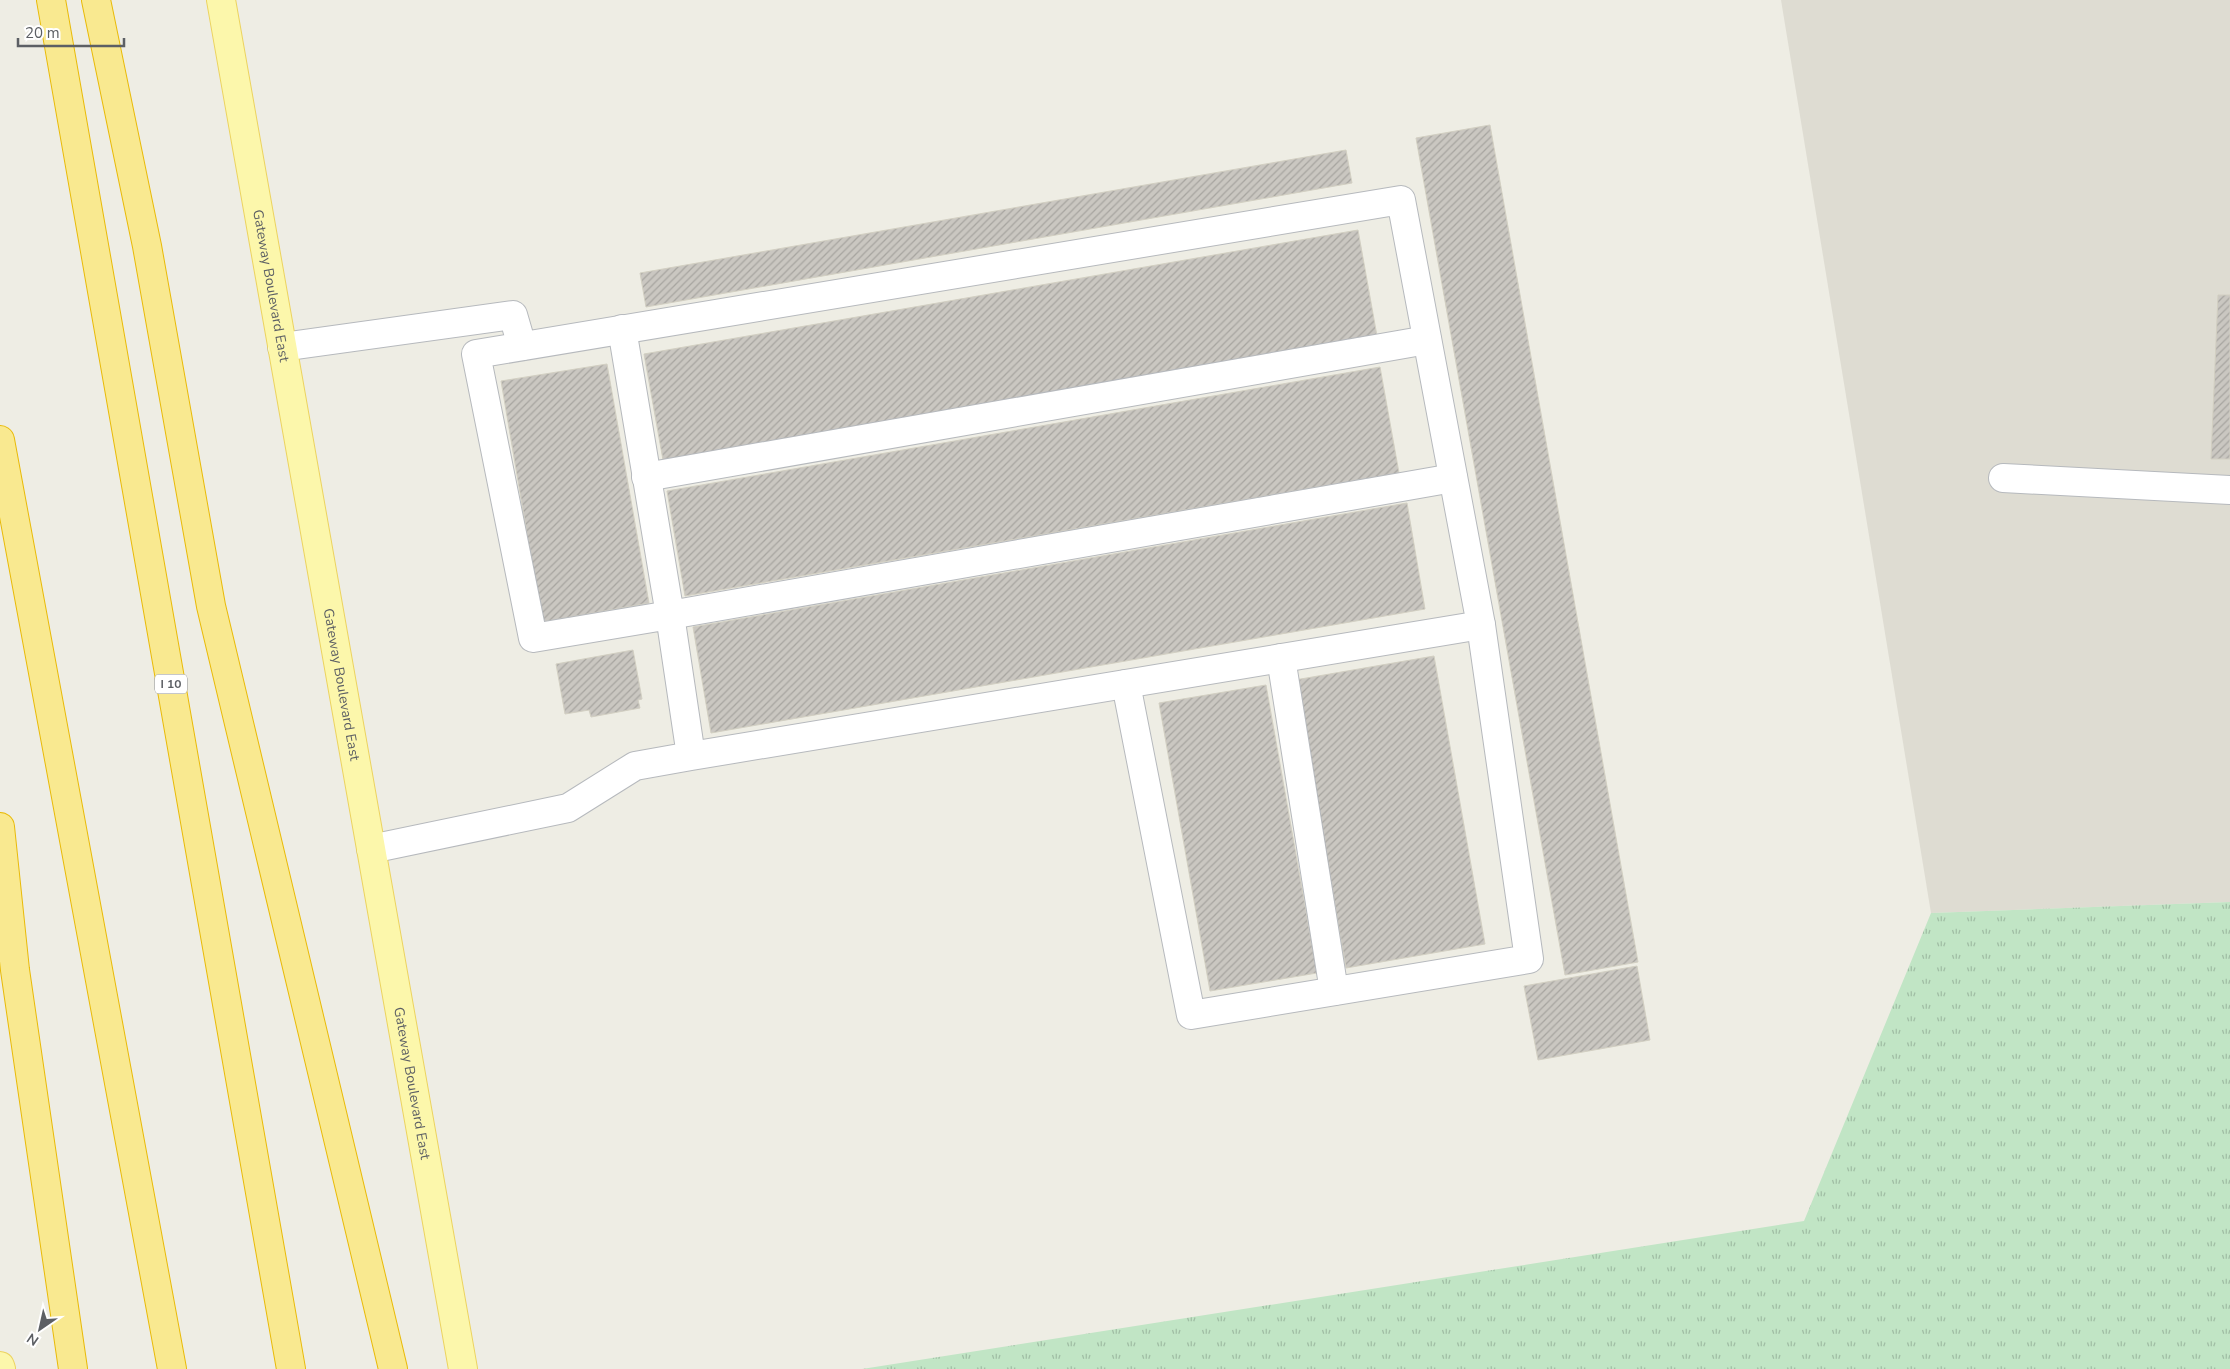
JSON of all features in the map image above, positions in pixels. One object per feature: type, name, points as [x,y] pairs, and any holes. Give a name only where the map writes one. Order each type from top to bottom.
[{"type":"highway","name":"I 10","points":[[51,0],[291,1369]]},
{"type":"highway","points":[[96,0],[147,246],[210,606],[393,1369]]},
{"type":"highway","points":[[0,440],[172,1369]]},
{"type":"highway","points":[[0,827],[15,970],[74,1369]]},
{"type":"main road","name":"Gateway Boulevard East","points":[[221,0],[463,1369]]},
{"type":"lane","points":[[1126,684],[1191,1015],[1529,959],[1481,625],[1427,340],[1400,200],[476,354],[533,638],[1453,478]]},
{"type":"lane","points":[[282,347],[513,315],[522,346]]},
{"type":"lane","points":[[622,329],[670,615],[691,756]]},
{"type":"lane","points":[[646,477],[1427,340]]},
{"type":"lane","points":[[2002,478],[2230,490]]},
{"type":"lane","points":[[371,849],[568,808],[635,766],[1481,625]]},
{"type":"lane","points":[[1281,658],[1334,991]]},
{"type":"shaded area","points":[[1781,0],[2230,0],[2230,902],[1931,913]]},
{"type":"green space","points":[[2230,902],[2230,1369],[862,1369],[1804,1221],[1931,913]]},
{"type":"building","points":[[1490,125],[1638,962],[1565,975],[1416,138]]},
{"type":"building","points":[[1346,150],[1352,183],[646,307],[640,273]]},
{"type":"building","points":[[1358,230],[1377,336],[663,460],[644,354]]},
{"type":"building","points":[[2218,295],[2230,295],[2230,459],[2211,459]]},
{"type":"building","points":[[607,364],[649,603],[542,622],[501,381]]},
{"type":"building","points":[[1380,367],[1399,473],[685,596],[667,491]]},
{"type":"building","points":[[1407,503],[1425,609],[711,733],[693,627]]},
{"type":"building","points":[[633,650],[642,699],[638,700],[640,708],[591,717],[589,710],[565,714],[556,664]]},
{"type":"building","points":[[1434,656],[1485,944],[1346,968],[1295,680]]},
{"type":"building","points":[[1266,685],[1317,973],[1210,991],[1159,703]]},
{"type":"building","points":[[1637,966],[1650,1040],[1538,1060],[1524,986]]}]
